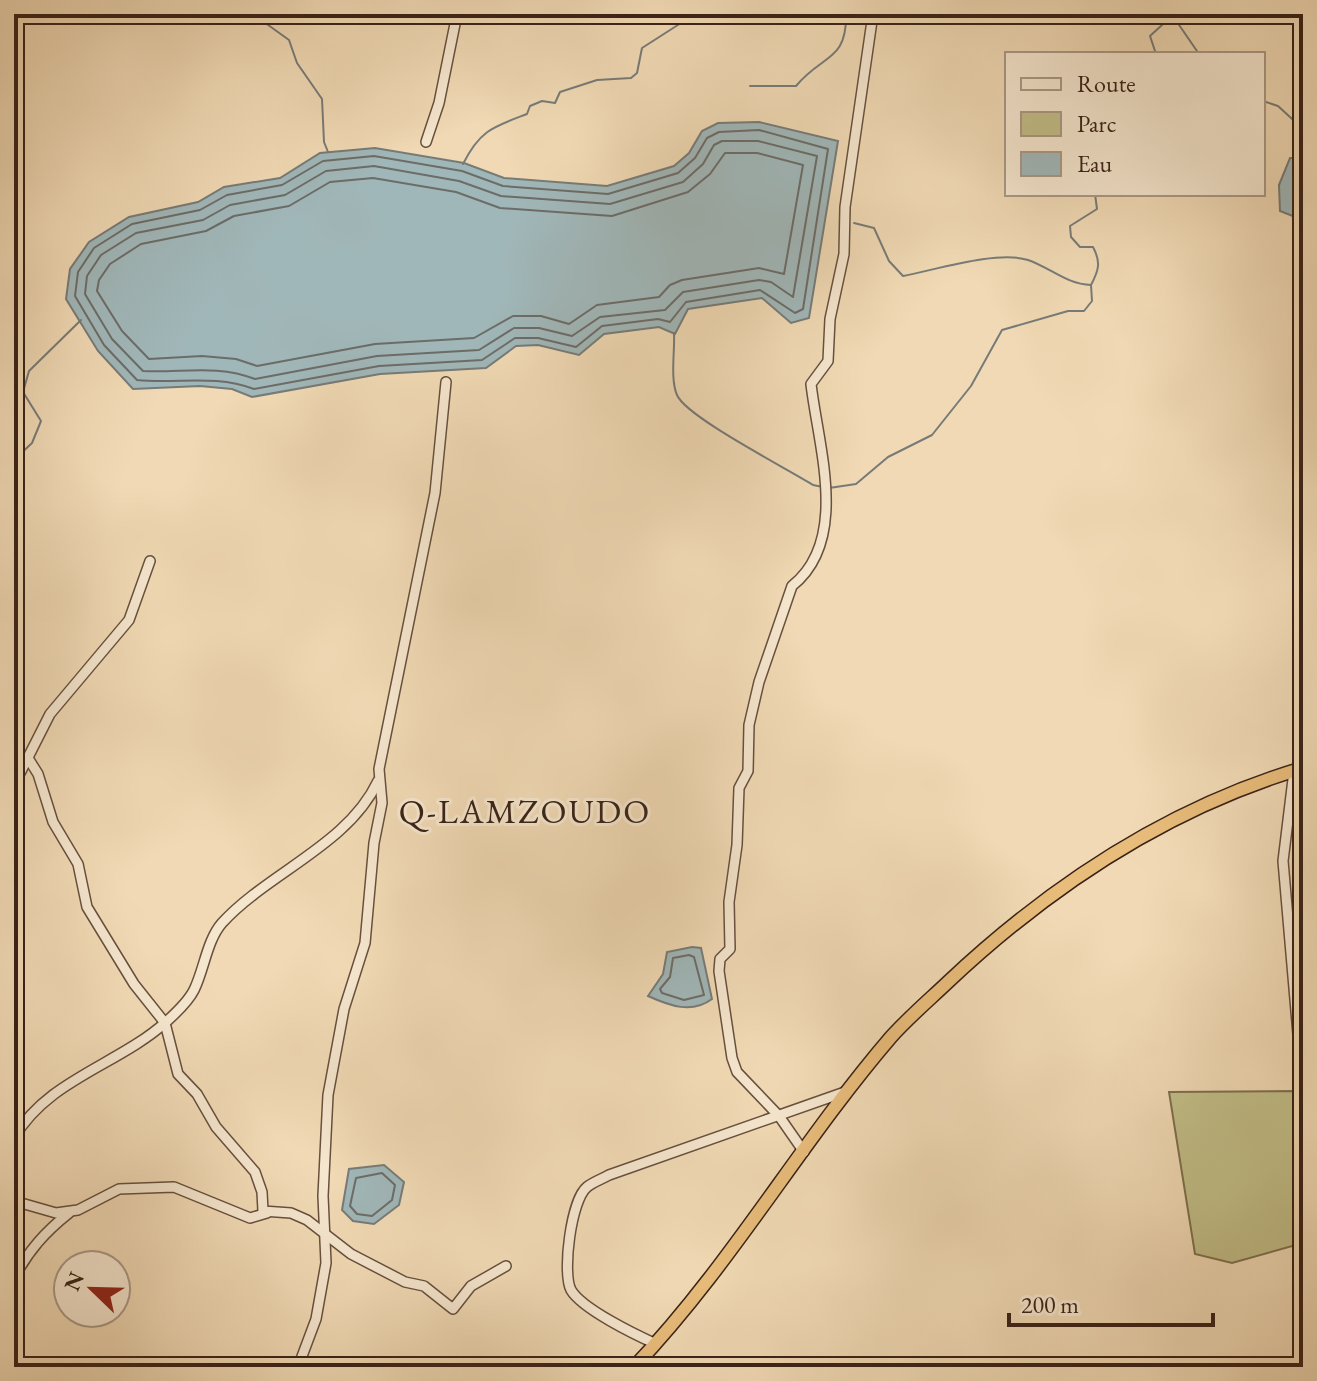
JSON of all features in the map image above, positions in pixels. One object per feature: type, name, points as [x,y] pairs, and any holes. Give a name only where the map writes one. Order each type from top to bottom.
[{"type":"highway","points":[[634,1367],[730,1254],[893,1035],[993,941],[1064,886],[1181,816],[1298,770]]},
{"type":"street","points":[[426,142],[439,103],[457,14]]},
{"type":"street","points":[[804,1152],[779,1116],[737,1072],[725,1024],[719,971],[720,959],[730,949],[729,902],[737,845],[739,788],[748,771],[749,725],[759,682],[792,586],[804,577],[823,535],[826,488],[811,384],[828,361],[830,319],[844,254],[845,207],[873,14]]},
{"type":"street","points":[[14,1138],[27,1115],[56,1092],[127,1052],[165,1023],[194,991],[224,921],[360,811],[378,781],[435,493],[446,382]]},
{"type":"street","points":[[14,785],[50,714],[129,620],[150,561]]},
{"type":"street","points":[[28,758],[38,774],[53,822],[78,864],[87,907],[134,984],[165,1023],[178,1074],[197,1094],[216,1127],[255,1172],[262,1192],[263,1211],[267,1213]]},
{"type":"street","points":[[1298,770],[1283,861],[1303,1092]]},
{"type":"street","points":[[298,1367],[316,1319],[326,1263],[328,1095],[344,1009],[365,943],[374,843],[382,803],[378,781]]},
{"type":"street","points":[[656,1344],[581,1301],[570,1288],[569,1244],[579,1197],[586,1187],[609,1175],[849,1091]]},
{"type":"street","points":[[14,1201],[56,1213],[72,1210],[119,1189],[174,1187],[250,1218],[267,1213],[291,1213],[351,1254],[405,1282],[424,1286],[453,1309],[471,1286],[506,1266]]},
{"type":"street","points":[[14,1278],[25,1255],[46,1230],[72,1210]]},
{"type":"green space","points":[[1297,1091],[1303,1115],[1303,1243],[1232,1263],[1195,1254],[1169,1092]]},
{"type":"water","points":[[759,122],[838,141],[809,318],[791,323],[762,298],[688,309],[675,334],[659,327],[604,334],[579,355],[538,345],[516,346],[486,368],[380,374],[252,397],[232,389],[200,386],[133,389],[98,351],[66,299],[70,269],[89,242],[129,217],[198,202],[224,187],[280,178],[320,153],[375,148],[464,163],[504,178],[607,186],[674,166],[689,153],[702,131],[718,123]]},
{"type":"water","points":[[1290,158],[1299,158],[1303,163],[1303,220],[1280,211],[1279,185]]},
{"type":"water","points":[[701,948],[712,999],[689,1007],[648,996],[663,974],[667,952]]},
{"type":"water","points":[[384,1165],[404,1182],[399,1205],[374,1224],[353,1221],[342,1210],[349,1169]]},
{"type":"waterway","points":[[260,14],[264,22],[289,40],[297,63],[322,99],[324,142],[328,152]]},
{"type":"waterway","points":[[463,164],[482,137],[496,127],[527,114],[530,106],[542,101],[555,103],[560,92],[597,80],[631,78],[637,73],[642,48],[695,14]]},
{"type":"waterway","points":[[750,86],[796,86],[837,49],[845,30],[846,14]]},
{"type":"waterway","points":[[1155,52],[1150,36],[1174,14]]},
{"type":"waterway","points":[[1175,19],[1198,52]]},
{"type":"waterway","points":[[1265,102],[1278,106],[1303,129]]},
{"type":"waterway","points":[[854,223],[874,228],[889,261],[903,276],[1000,257],[1028,260],[1074,282],[1091,285],[1098,266],[1096,252],[1093,247],[1080,247],[1071,237],[1070,226],[1097,209],[1095,196]]},
{"type":"waterway","points":[[829,488],[856,484],[888,457],[932,435],[971,386],[1002,330],[1068,311],[1084,311],[1092,301],[1091,285]]},
{"type":"waterway","points":[[14,460],[32,443],[41,421],[23,392],[29,371],[81,320]]},
{"type":"waterway","points":[[674,333],[674,381],[677,395],[684,405],[739,442],[813,485],[823,487]]},
{"type":"district","name":"Q-LAMZOUDO","points":[[525,811]]}]
